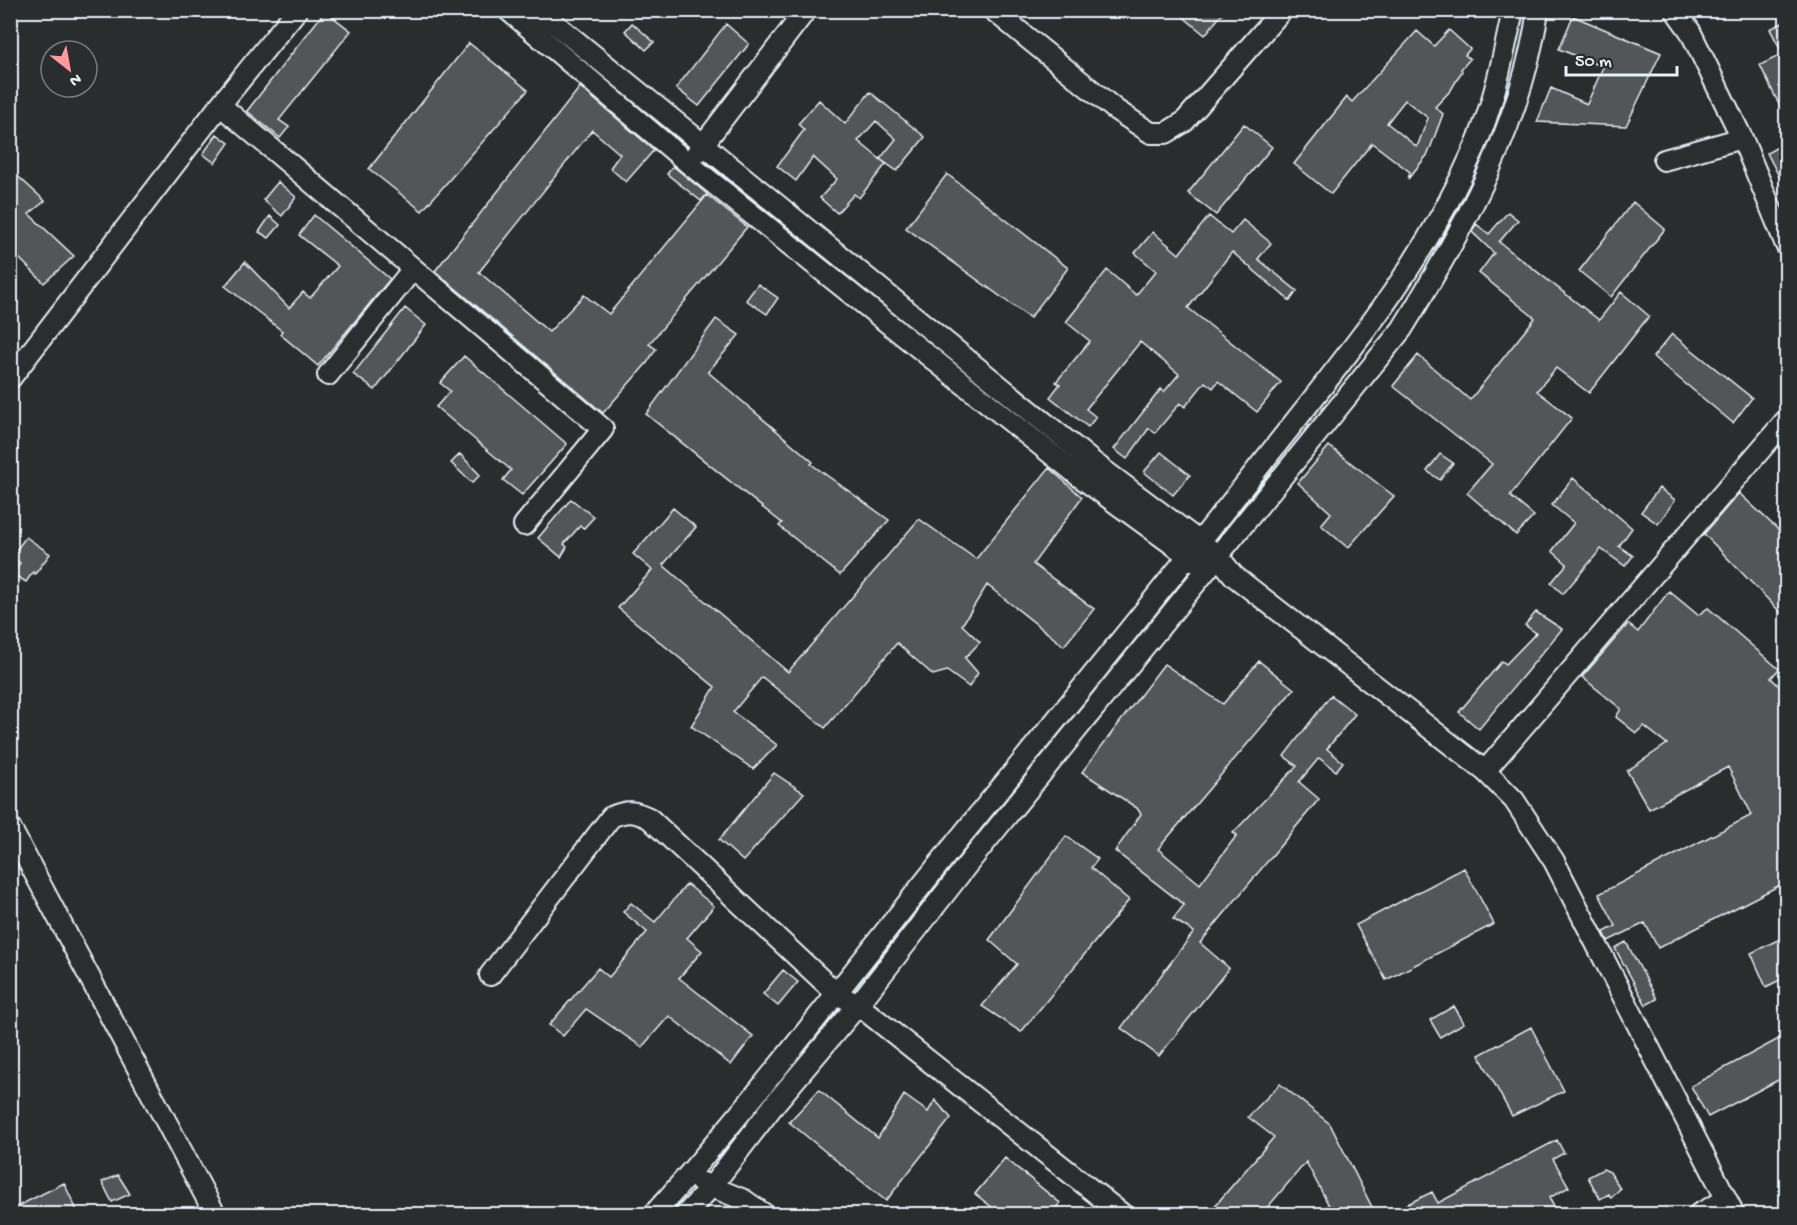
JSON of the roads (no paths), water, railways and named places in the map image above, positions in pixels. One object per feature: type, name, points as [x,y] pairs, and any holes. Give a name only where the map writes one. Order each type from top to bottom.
[{"type":"street","points":[[14,372],[220,105],[297,10]]},
{"type":"street","points":[[508,10],[703,145],[999,410],[1234,576],[1485,771],[1514,800],[1554,861],[1730,1207],[1699,1215]]},
{"type":"street","points":[[538,10],[584,62],[689,164],[885,307],[1013,395],[1087,470]]},
{"type":"street","points":[[689,164],[806,10]]},
{"type":"street","points":[[993,10],[1116,110],[1151,133],[1166,133],[1184,122],[1282,10]]},
{"type":"street","points":[[654,1215],[837,994],[986,805],[1195,550],[1394,295],[1425,246],[1476,146],[1498,81],[1513,10]]},
{"type":"street","points":[[686,1215],[712,1186],[777,1101],[858,1005],[967,865],[1401,329],[1437,272],[1481,189],[1510,114],[1534,38],[1538,10]]},
{"type":"street","points":[[1675,10],[1690,31],[1742,138],[1786,245]]},
{"type":"street","points":[[220,105],[412,270],[603,429],[524,525]]},
{"type":"street","points":[[1664,160],[1742,138]]},
{"type":"street","points":[[328,375],[412,270]]},
{"type":"street","points":[[999,410],[1013,395]]},
{"type":"street","points":[[1485,771],[1786,420]]},
{"type":"street","points":[[490,975],[611,817],[625,811],[633,811],[649,818],[837,994],[858,1005],[1122,1215]]},
{"type":"street","points":[[10,827],[215,1215]]},
{"type":"street","points":[[687,1177],[744,1200],[764,1215]]}]
